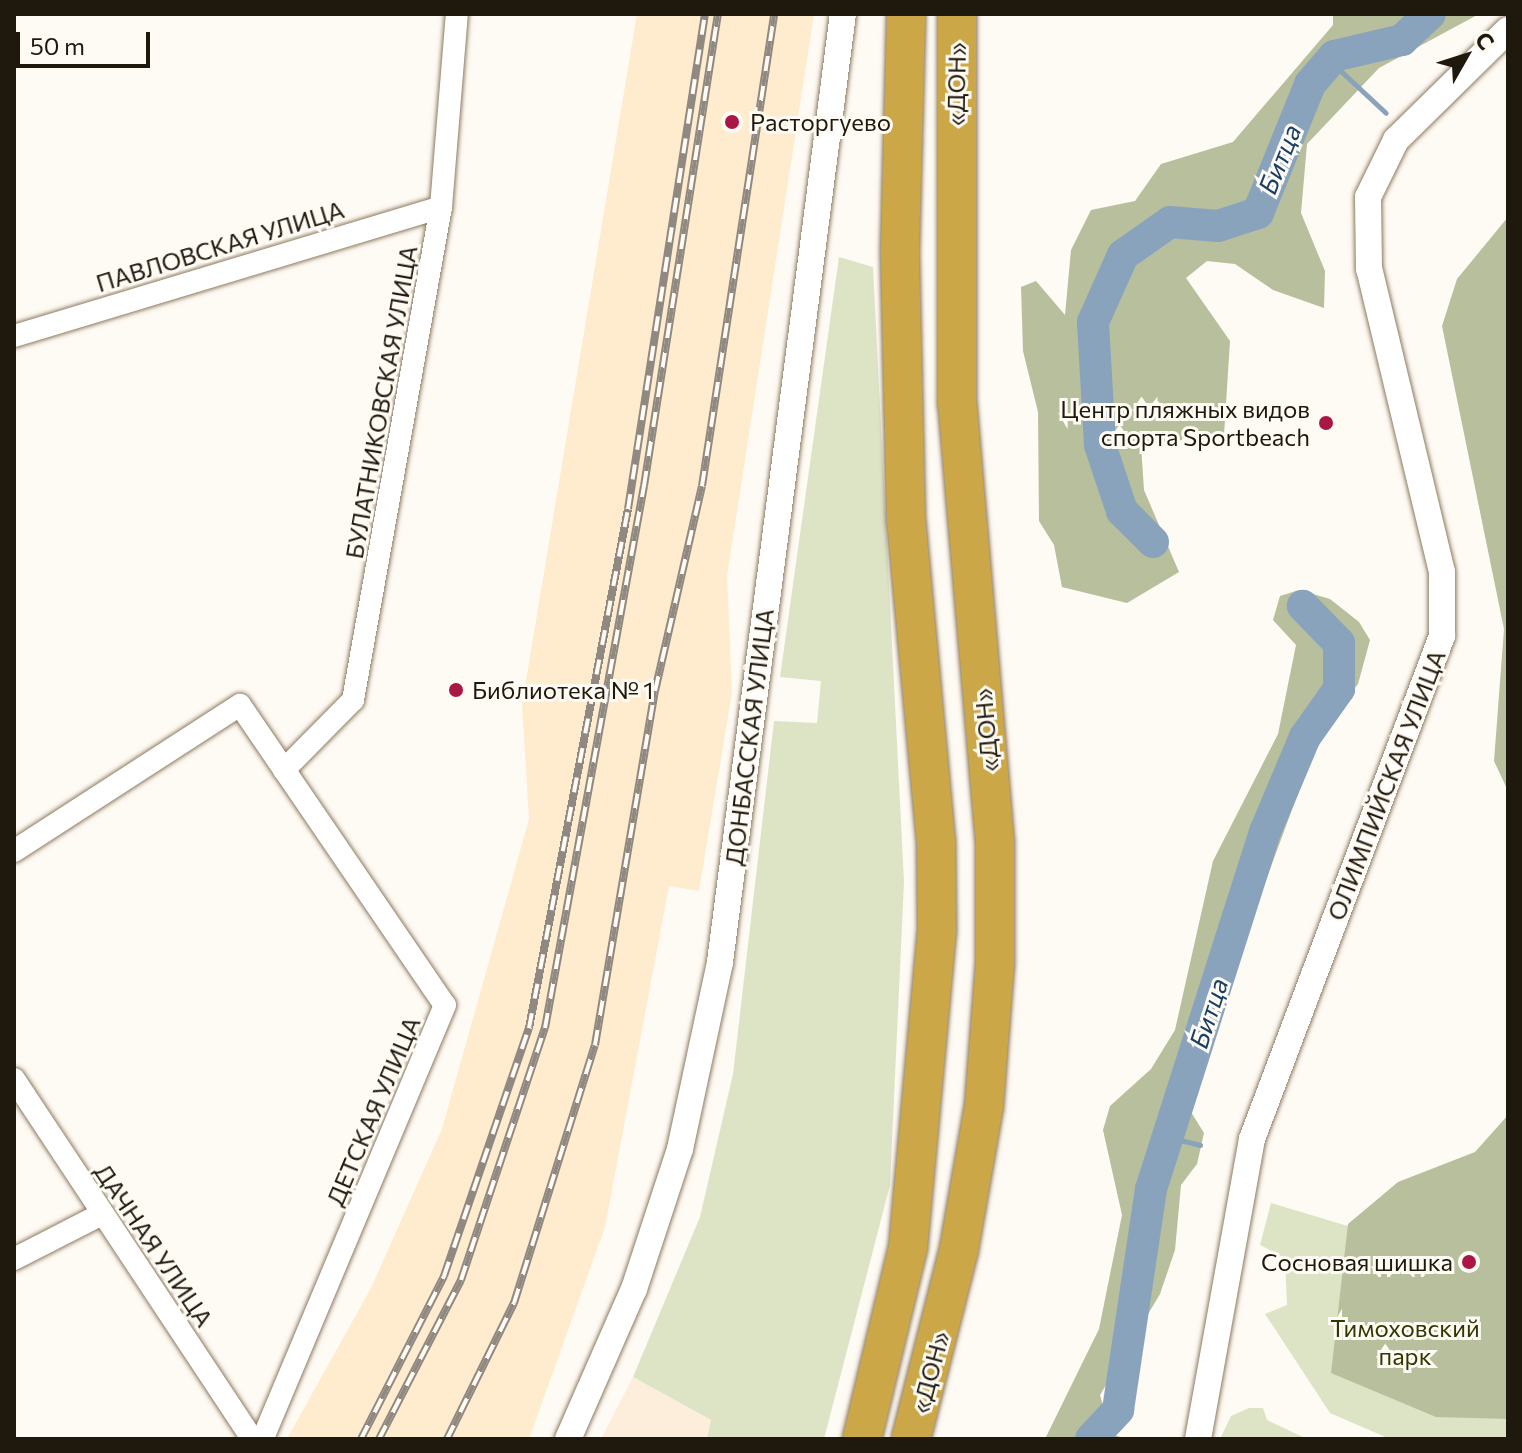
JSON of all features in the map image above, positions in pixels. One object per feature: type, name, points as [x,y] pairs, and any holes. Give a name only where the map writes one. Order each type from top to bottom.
[{"type":"highway","name":"«ДОН»","points":[[862,1439],[908,1248],[937,931],[936,842],[906,521],[900,249],[906,14]]},
{"type":"highway","name":"«ДОН»","points":[[911,1439],[959,1249],[984,1106],[995,963],[995,843],[957,404],[954,248],[957,14]]},
{"type":"street","name":"БУЛАТНИКОВСКАЯ УЛИЦА","points":[[284,770],[353,700],[441,207],[457,14]]},
{"type":"street","name":"ДОНБАССКАЯ УЛИЦА","points":[[568,1439],[634,1289],[680,1149],[720,962],[843,14]]},
{"type":"street","name":"ОЛИМПИЙСКАЯ УЛИЦА","points":[[1198,1439],[1252,1139],[1442,636],[1442,572],[1369,269],[1368,197],[1396,140],[1508,30]]},
{"type":"street","name":"ПАВЛОВСКАЯ УЛИЦА","points":[[14,336],[441,207]]},
{"type":"street","name":"ДЕТСКАЯ УЛИЦА","points":[[14,851],[240,705],[445,1005],[263,1439]]},
{"type":"street","name":"ДАЧНАЯ УЛИЦА","points":[[14,1079],[252,1439]]},
{"type":"street","points":[[14,1259],[102,1214]]},
{"type":"shaded area","points":[[637,14],[814,14],[727,576],[732,692],[699,891],[669,886],[605,1227],[529,1439],[287,1439],[371,1288],[442,1129],[529,819],[522,705]]},
{"type":"shaded area","points":[[633,1377],[711,1420],[707,1439],[601,1439]]},
{"type":"green space","points":[[1333,14],[1479,14],[1379,68],[1307,144],[1301,213],[1325,271],[1324,308],[1273,290],[1235,264],[1207,261],[1186,278],[1230,341],[1224,435],[1141,445],[1144,490],[1179,572],[1127,603],[1062,587],[1054,545],[1039,521],[1038,412],[1023,351],[1021,287],[1036,281],[1065,315],[1071,250],[1091,210],[1135,201],[1161,164],[1233,142],[1333,25]]},
{"type":"green space","points":[[1508,217],[1508,791],[1494,761],[1504,629],[1442,326],[1457,279]]},
{"type":"green space","points":[[839,257],[873,267],[904,882],[890,1185],[824,1439],[707,1439],[711,1420],[633,1377],[700,1217],[733,1074],[774,721],[817,723],[821,681],[780,677]]},
{"type":"green space","points":[[1299,590],[1330,599],[1359,622],[1370,640],[1358,684],[1321,731],[1234,967],[1191,1112],[1204,1133],[1197,1164],[1181,1185],[1175,1250],[1160,1294],[1100,1395],[1111,1434],[1127,1439],[1045,1439],[1099,1329],[1122,1215],[1103,1130],[1110,1106],[1151,1069],[1175,1030],[1213,861],[1278,734],[1296,645],[1273,620],[1280,596]]},
{"type":"green space","name":"Тимоховский парк","points":[[1508,1115],[1508,1419],[1436,1417],[1331,1373],[1348,1224],[1398,1182],[1475,1152]]},
{"type":"green space","name":"Тимоховский парк","points":[[1271,1203],[1508,1274],[1508,1439],[1390,1439],[1330,1413],[1265,1314],[1287,1305],[1285,1258],[1260,1245]]},
{"type":"green space","points":[[1249,1408],[1263,1408],[1267,1420],[1307,1439],[1220,1439],[1231,1416]]},
{"type":"waterway","name":"Битца","points":[[1153,542],[1122,511],[1100,445],[1093,322],[1123,255],[1170,222],[1218,226],[1258,213],[1310,84],[1334,56],[1402,40],[1430,14]]},
{"type":"waterway","points":[[1330,61],[1386,113]]},
{"type":"waterway","name":"Битца","points":[[1091,1439],[1118,1410],[1151,1189],[1265,832],[1305,737],[1339,689],[1339,643],[1303,606]]},
{"type":"waterway","points":[[1168,1137],[1200,1145]]},
{"type":"railway","points":[[361,1439],[444,1276],[529,1028],[628,509],[705,14]]},
{"type":"railway","points":[[379,1439],[461,1280],[545,1028],[644,486],[718,14]]},
{"type":"railway","points":[[447,1439],[514,1303],[595,1045],[655,691],[702,486],[774,14]]},
{"type":"place","name":"Расторгуево","points":[[732,122]]},
{"type":"place","name":"Центр пляжных видов спорта Sportbeach","points":[[1326,423]]},
{"type":"place","name":"Библиотека № 1","points":[[456,690]]},
{"type":"place","name":"Сосновая шишка","points":[[1469,1262]]}]
